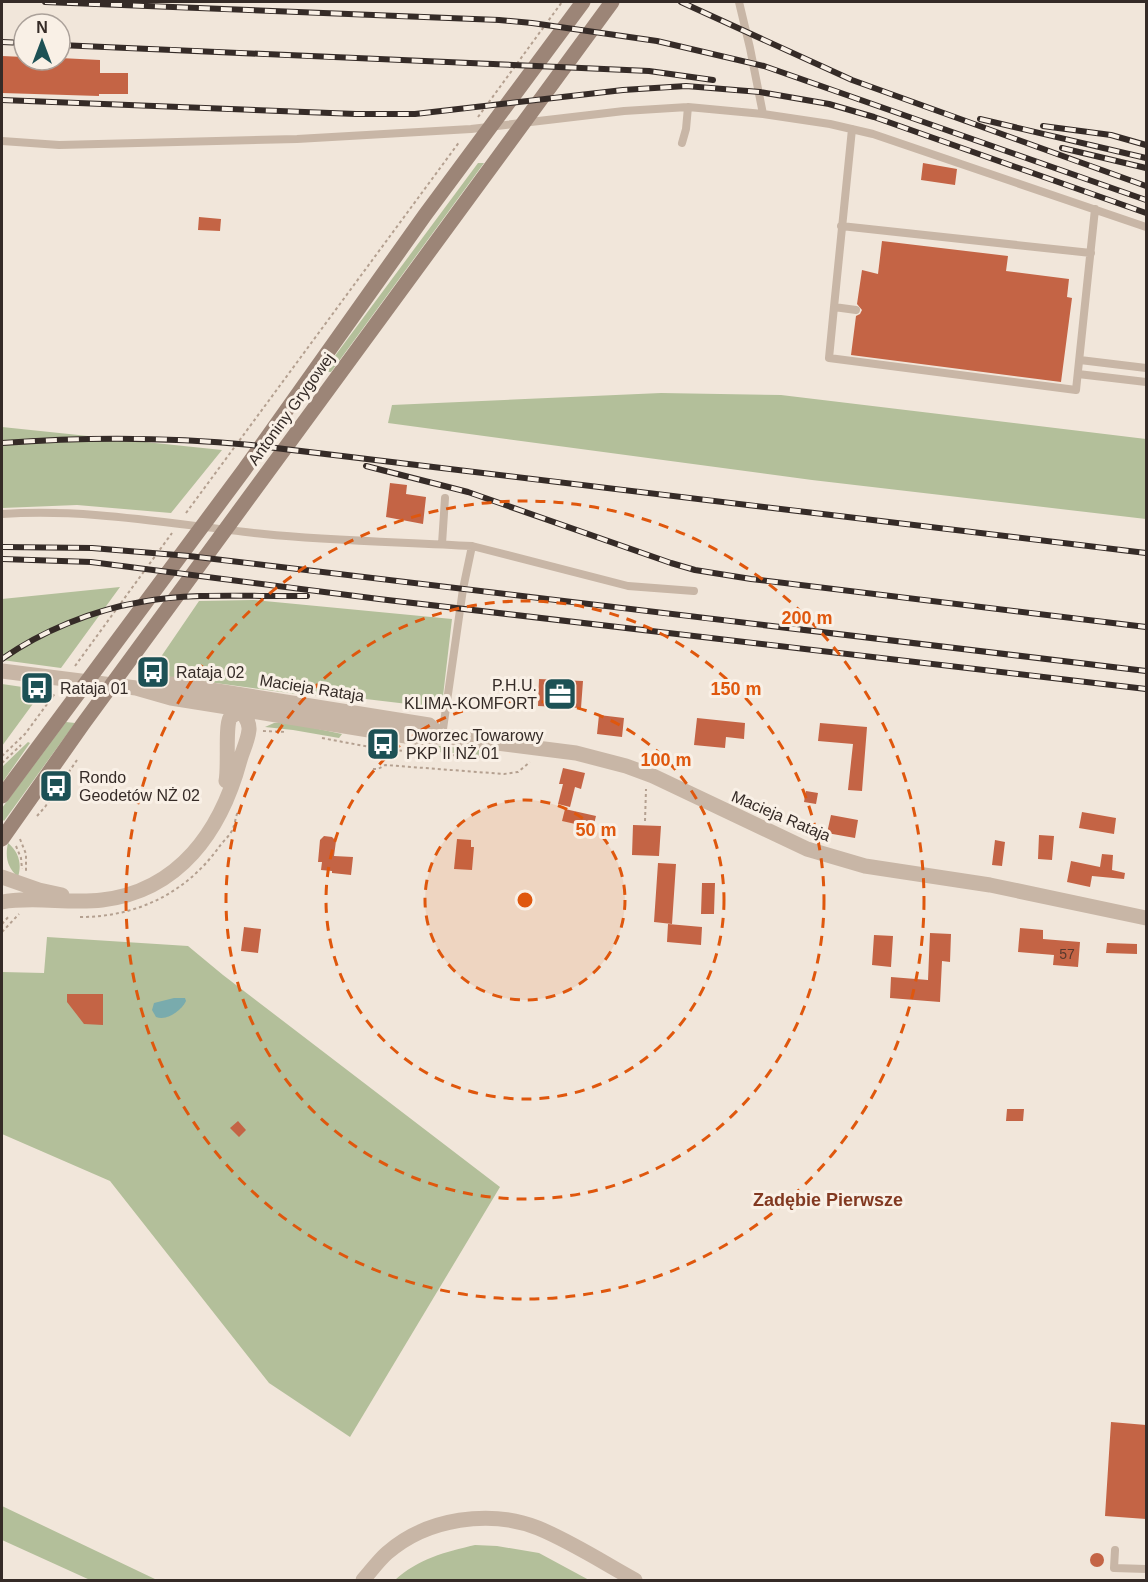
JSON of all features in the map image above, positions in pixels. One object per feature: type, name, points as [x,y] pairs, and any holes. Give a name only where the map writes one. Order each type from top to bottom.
[{"type":"street","name":"Antoniny Grygowej","points":[[2,796],[244,470],[465,161],[583,2]]},
{"type":"street","name":"Antoniny Grygowej","points":[[2,839],[83,724],[612,2]]},
{"type":"street","name":"Macieja Rataja","points":[[2,671],[136,688],[171,698],[242,702],[424,739],[442,736],[576,753],[647,774],[807,849],[829,856],[865,866],[990,885],[1146,918]]},
{"type":"street","points":[[7,908],[9,901],[88,901],[125,896],[148,888],[197,850],[211,831],[236,776],[249,729],[242,702]]},
{"type":"street","points":[[2,877],[39,890],[88,901]]},
{"type":"street","points":[[363,1581],[388,1552],[407,1539],[426,1530],[456,1521],[490,1518],[520,1522],[545,1531],[635,1581]]},
{"type":"lane","points":[[739,2],[763,114]]},
{"type":"lane","points":[[682,143],[688,107]]},
{"type":"lane","points":[[2,141],[59,145],[297,139],[471,129],[624,111],[710,107],[852,129],[897,141],[1146,227]]},
{"type":"lane","points":[[852,129],[829,358],[1076,390],[1095,209]]},
{"type":"lane","points":[[841,226],[1091,253]]},
{"type":"lane","points":[[834,307],[856,310]]},
{"type":"lane","points":[[1080,360],[1146,368]]},
{"type":"lane","points":[[1078,374],[1146,382]]},
{"type":"lane","points":[[442,544],[445,498]]},
{"type":"lane","points":[[2,514],[72,512],[160,520],[264,534],[472,546],[628,586],[694,591]]},
{"type":"lane","points":[[442,736],[463,589],[472,546]]},
{"type":"lane","points":[[1115,1550],[1114,1568],[1146,1569]]},
{"type":"path","points":[[474,121],[562,2]]},
{"type":"path","points":[[183,518],[461,140]]},
{"type":"path","points":[[73,669],[176,527]]},
{"type":"path","points":[[2,756],[25,734],[59,688]]},
{"type":"path","points":[[373,769],[378,770],[385,765],[513,774],[535,758]]},
{"type":"path","points":[[645,821],[647,774]]},
{"type":"path","points":[[2,924],[7,908]]},
{"type":"green space","points":[[478,163],[484,163],[331,372],[323,372]]},
{"type":"green space","points":[[661,393],[781,395],[1146,439],[1146,519],[812,480],[388,423],[392,405]]},
{"type":"green space","points":[[2,427],[222,450],[171,513],[77,505],[2,508]]},
{"type":"green space","points":[[120,587],[61,668],[2,660],[2,599]]},
{"type":"green space","points":[[254,600],[452,619],[443,696],[435,710],[433,707],[332,695],[311,696],[164,676],[164,672],[152,670],[199,601]]},
{"type":"green space","points":[[2,684],[43,690],[2,746]]},
{"type":"green space","points":[[66,722],[75,723],[4,821],[2,808]]},
{"type":"green space","points":[[286,722],[342,734],[339,738],[265,727],[274,723]]},
{"type":"green space","points":[[28,742],[30,743],[2,783],[2,767]]},
{"type":"green space","points":[[431,745],[500,752],[483,755],[420,751],[419,746]]},
{"type":"green space","points":[[8,843],[19,858],[18,877],[8,861]]},
{"type":"green space","points":[[47,937],[188,946],[500,1187],[350,1437],[269,1383],[110,1181],[2,1134],[2,972],[44,973]]},
{"type":"green space","points":[[2,1506],[157,1580],[90,1580],[2,1540]]},
{"type":"green space","points":[[475,1545],[539,1553],[589,1580],[395,1580],[423,1562]]},
{"type":"water","points":[[185,998],[186,1001],[173,1014],[165,1018],[156,1017],[152,1010],[154,1003]]},
{"type":"building","points":[[2,56],[12,56],[12,72],[72,72],[72,59],[100,60],[100,73],[128,73],[128,94],[99,94],[99,96],[2,93]]},
{"type":"building","points":[[923,163],[957,169],[955,185],[921,180]]},
{"type":"building","points":[[199,217],[221,219],[220,231],[198,230]]},
{"type":"building","points":[[882,241],[1008,256],[1006,271],[1069,279],[1067,297],[1072,298],[1061,382],[851,355],[856,316],[862,310],[857,304],[862,270],[878,274]]},
{"type":"building","points":[[390,483],[407,485],[406,494],[426,497],[423,524],[386,517]]},
{"type":"building","name":"P.H.U. KLIMA-KOMFORT","points":[[539,679],[583,681],[581,708],[538,706]]},
{"type":"building","points":[[599,715],[624,718],[622,737],[597,734]]},
{"type":"building","points":[[697,718],[745,723],[744,739],[726,737],[725,748],[694,745]]},
{"type":"building","points":[[820,723],[867,727],[862,791],[848,790],[853,744],[818,741]]},
{"type":"building","points":[[563,768],[585,773],[581,789],[575,787],[570,807],[558,804],[563,784],[559,784]]},
{"type":"building","points":[[806,791],[818,793],[816,804],[804,802]]},
{"type":"building","points":[[565,809],[596,816],[593,828],[562,821]]},
{"type":"building","points":[[1082,812],[1116,818],[1114,834],[1079,828]]},
{"type":"building","points":[[831,815],[858,820],[855,838],[827,833]]},
{"type":"building","points":[[633,825],[661,826],[659,856],[632,855]]},
{"type":"building","points":[[1039,835],[1054,836],[1052,860],[1038,859]]},
{"type":"building","points":[[324,836],[332,837],[336,841],[334,856],[353,857],[351,875],[321,870],[322,862],[318,862],[320,840]]},
{"type":"building","points":[[457,839],[471,840],[471,847],[474,847],[472,870],[454,869]]},
{"type":"building","points":[[995,840],[1005,842],[1002,866],[992,865]]},
{"type":"building","points":[[1102,854],[1113,855],[1112,870],[1125,873],[1124,879],[1092,876],[1090,887],[1067,882],[1071,861],[1100,867]]},
{"type":"building","points":[[658,863],[676,864],[672,924],[654,922]]},
{"type":"building","points":[[702,883],[715,883],[714,914],[701,914]]},
{"type":"building","points":[[668,924],[702,927],[701,945],[667,942]]},
{"type":"building","points":[[244,927],[261,929],[258,953],[241,951]]},
{"type":"building","points":[[1020,928],[1043,930],[1043,939],[1080,942],[1078,967],[1053,965],[1054,955],[1018,952]]},
{"type":"building","points":[[930,933],[951,934],[950,962],[942,961],[940,1002],[890,998],[891,977],[928,980]]},
{"type":"building","points":[[874,935],[893,936],[891,967],[872,965]]},
{"type":"building","points":[[1107,943],[1137,944],[1137,954],[1106,953]]},
{"type":"building","points":[[67,994],[103,994],[103,1025],[84,1024],[67,1002]]},
{"type":"building","points":[[1007,1109],[1024,1109],[1023,1121],[1006,1121]]},
{"type":"building","points":[[238,1121],[246,1130],[239,1137],[230,1128]]},
{"type":"building","points":[[1111,1422],[1146,1425],[1146,1519],[1105,1516]]},
{"type":"building","points":[[1097,1553],[1102,1555],[1104,1560],[1102,1565],[1097,1567],[1092,1565],[1090,1560],[1092,1555]]},
{"type":"railway","points":[[45,2],[499,20],[657,41],[764,66],[1146,200]]},
{"type":"railway","points":[[681,2],[852,80],[1146,186]]},
{"type":"railway","points":[[2,42],[12,42]]},
{"type":"railway","points":[[72,46],[649,71],[713,80]]},
{"type":"railway","points":[[2,100],[356,114],[415,114],[623,90],[686,86],[760,92],[829,104],[874,117],[1146,213]]},
{"type":"railway","points":[[980,119],[1146,158]]},
{"type":"railway","points":[[1043,126],[1111,135],[1146,145]]},
{"type":"railway","points":[[1062,148],[1146,168]]},
{"type":"railway","points":[[2,443],[126,439],[189,440],[251,445],[1146,553]]},
{"type":"railway","points":[[366,466],[468,492],[695,570],[751,579],[1146,627]]},
{"type":"railway","points":[[2,547],[92,548],[189,556],[1146,671]]},
{"type":"railway","points":[[2,559],[91,562],[379,599],[1146,689]]},
{"type":"railway","points":[[2,659],[34,639],[68,623],[123,606],[182,597],[307,596]]},
{"type":"place","name":"Rataja 02","points":[[153,672]]},
{"type":"place","name":"Rataja 01","points":[[37,688]]},
{"type":"place","name":"P.H.U. KLIMA-KOMFORT","points":[[560,694]]},
{"type":"place","name":"Dworzec Towarowy PKP II NŻ 01","points":[[383,744]]},
{"type":"place","name":"Rondo Geodetów NŻ 02","points":[[56,786]]},
{"type":"district","name":"Zadębie Pierwsze","points":[[828,1200]]}]
